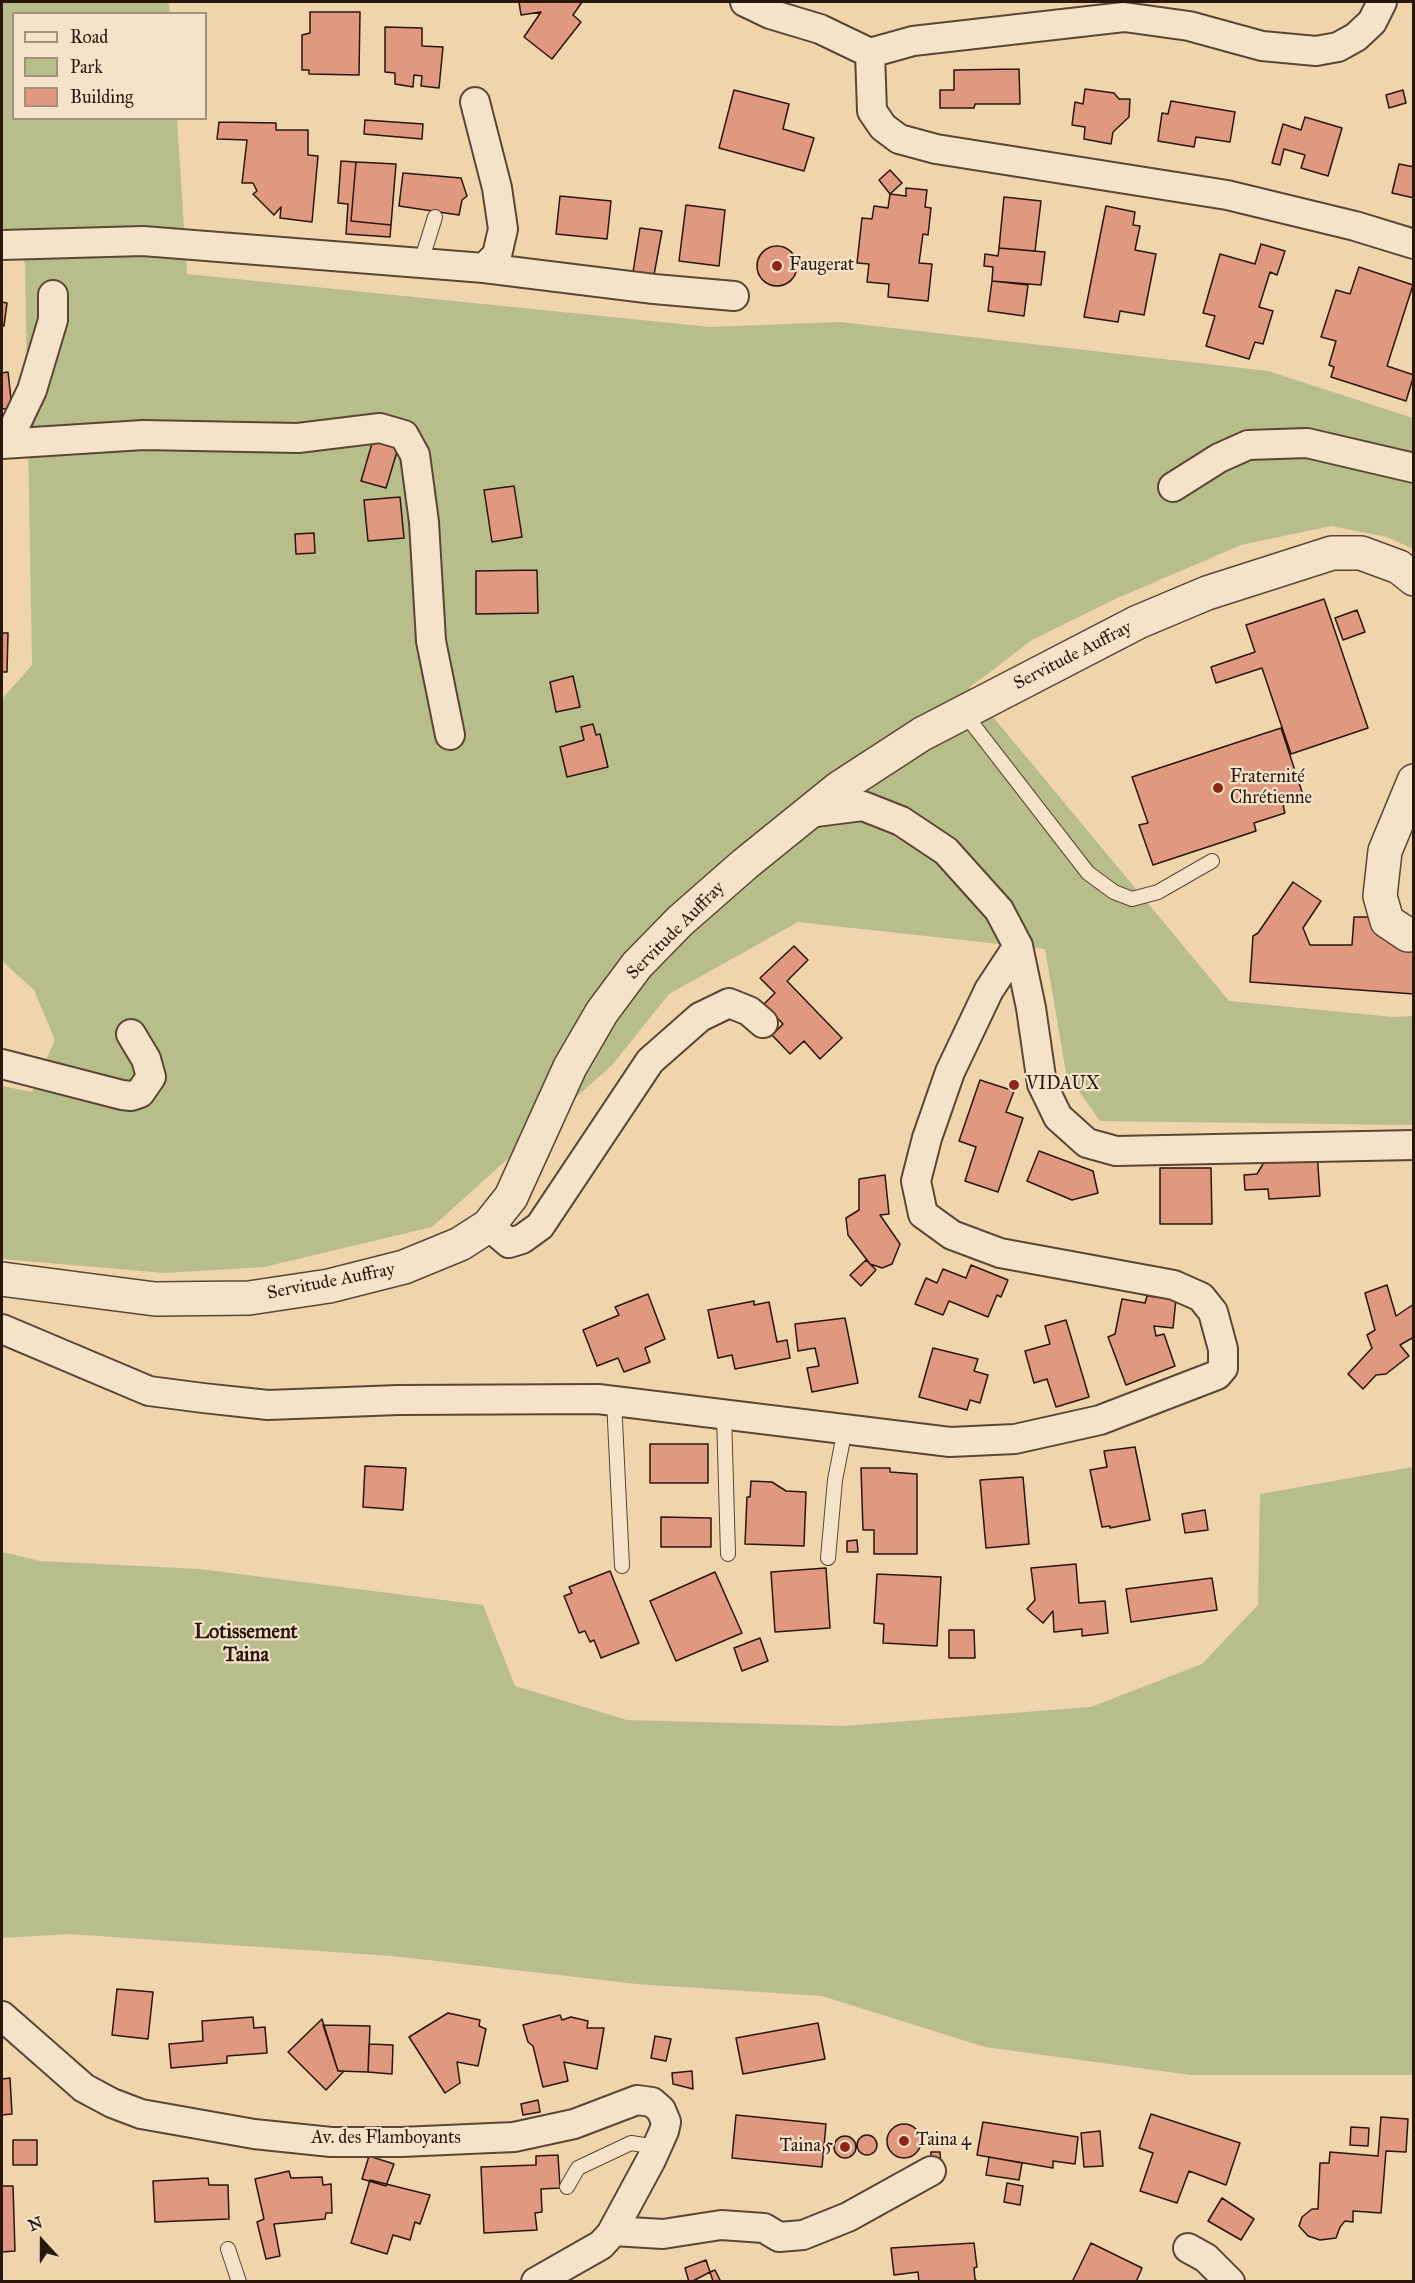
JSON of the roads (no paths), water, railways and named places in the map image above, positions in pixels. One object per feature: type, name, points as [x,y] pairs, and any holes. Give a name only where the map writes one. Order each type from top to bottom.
[{"type":"street","points":[[745,2],[770,14],[820,29],[870,53],[913,41],[1124,17],[1189,26],[1262,46],[1316,51],[1338,47],[1356,37],[1372,22],[1382,2]]},
{"type":"street","points":[[870,53],[872,111],[883,127],[899,139],[936,149],[1227,195],[1345,224],[1413,244]]},
{"type":"street","points":[[475,102],[497,188],[503,229],[497,255],[484,268]]},
{"type":"street","points":[[2,245],[144,242],[321,247],[421,262],[734,296]]},
{"type":"street","points":[[2,444],[11,434],[32,390],[52,320],[53,295]]},
{"type":"street","points":[[2,444],[143,435],[298,438],[380,428],[404,435],[415,455],[424,522],[430,641],[450,735]]},
{"type":"street","points":[[1173,488],[1219,458],[1248,445],[1307,443],[1413,468]]},
{"type":"street","name":"Servitude Auffray","points":[[2,1279],[155,1299],[249,1298],[329,1286],[404,1268],[460,1244],[488,1225],[511,1197],[575,1058],[602,1012],[637,965],[680,921],[745,864],[839,788],[922,734],[1138,622],[1207,592],[1332,553],[1361,553],[1399,567],[1413,579]]},
{"type":"street","points":[[1413,781],[1385,851],[1380,896],[1386,921],[1408,935],[1413,934]]},
{"type":"street","points":[[808,813],[863,807],[901,821],[946,851],[999,910],[1018,946],[1031,1008],[1042,1084],[1058,1117],[1087,1143],[1116,1150],[1413,1145]]},
{"type":"street","points":[[2,1329],[149,1391],[203,1398],[268,1405],[398,1400],[614,1400],[950,1442],[1016,1439],[1100,1420],[1208,1380],[1222,1368],[1221,1340],[1213,1312],[1201,1296],[1174,1285],[1000,1253],[952,1235],[923,1214],[916,1181],[927,1138],[950,1072],[989,990],[1018,946]]},
{"type":"street","points":[[488,1225],[509,1243],[522,1239],[540,1226],[650,1061],[700,1017],[729,1004],[749,1011],[763,1023]]},
{"type":"street","points":[[2,1064],[131,1096],[140,1093],[151,1077],[146,1059],[131,1034]]},
{"type":"street","name":"Av. des Flamboyants","points":[[2,2016],[84,2088],[112,2103],[174,2121],[254,2134],[331,2142],[514,2137],[546,2132],[640,2099],[652,2102],[663,2113],[666,2122],[657,2147],[613,2231]]},
{"type":"street","points":[[536,2282],[601,2245],[613,2231],[663,2234],[721,2225],[764,2228],[779,2237],[803,2235],[848,2217],[931,2171]]},
{"type":"street","points":[[1188,2248],[1206,2258],[1230,2282]]},
{"type":"lane","points":[[421,262],[435,217]]},
{"type":"lane","points":[[964,712],[1046,822],[1088,873],[1104,887],[1132,898],[1167,888],[1212,861]]},
{"type":"lane","points":[[614,1400],[622,1566]]},
{"type":"lane","points":[[724,1414],[728,1554]]},
{"type":"lane","points":[[828,1558],[835,1480],[845,1429]]},
{"type":"lane","points":[[567,2187],[578,2168],[631,2143],[657,2147]]},
{"type":"lane","points":[[228,2249],[239,2282]]},
{"type":"place","name":"Faugerat","points":[[777,266]]},
{"type":"place","name":"Fraternité Chrétienne","points":[[1218,788]]},
{"type":"place","name":"VIDAUX","points":[[1014,1085]]},
{"type":"place","name":"Taina 4","points":[[904,2141]]},
{"type":"place","name":"Taina 5","points":[[845,2147]]},
{"type":"district","name":"Lotissement Taina","points":[[246,1644]]}]
